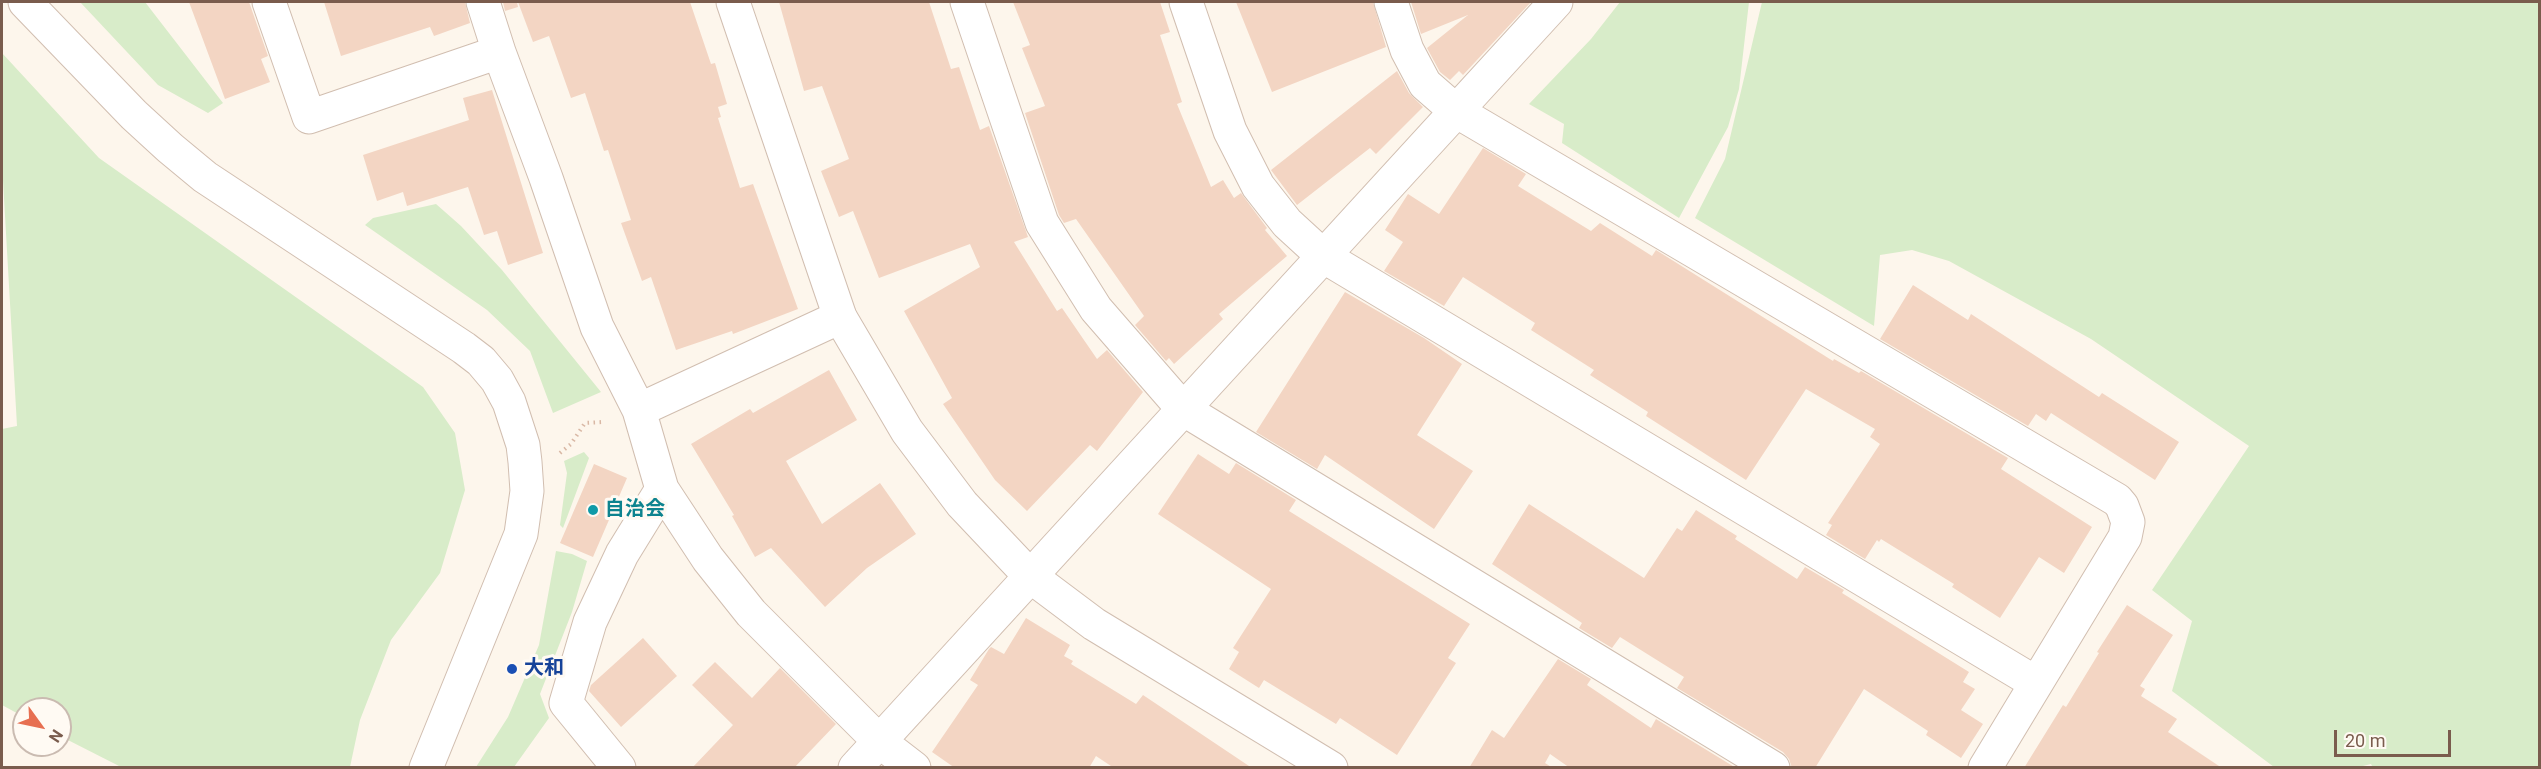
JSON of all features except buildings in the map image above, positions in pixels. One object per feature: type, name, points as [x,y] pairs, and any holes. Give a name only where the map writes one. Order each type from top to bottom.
[{"type":"street","points":[[25,2],[134,115],[205,177],[464,348],[481,361],[497,380],[509,402],[524,445],[527,491],[521,534],[426,768]]},
{"type":"street","points":[[269,2],[309,117],[499,52]]},
{"type":"street","points":[[483,2],[597,327],[639,410],[662,489],[708,560],[751,613],[879,741],[914,768]]},
{"type":"street","points":[[733,2],[840,317],[906,431],[962,504],[1030,576],[1094,624],[1331,768]]},
{"type":"street","points":[[967,2],[1042,223],[1096,309],[1184,409],[1773,768]]},
{"type":"street","points":[[1186,2],[1230,131],[1258,186],[1287,223],[1323,256],[2036,683]]},
{"type":"street","points":[[1391,2],[1407,50],[1425,84],[1456,111],[2117,500],[2122,506],[2128,522],[2125,537],[1985,768]]},
{"type":"street","points":[[855,768],[1556,2]]},
{"type":"street","points":[[639,410],[840,317]]},
{"type":"street","points":[[619,768],[566,703],[590,622],[622,554],[662,489]]},
{"type":"path","points":[[525,462],[538,455],[564,451],[585,423],[610,423],[639,410]]},
{"type":"green space","points":[[80,2],[145,2],[223,103],[208,113],[158,85]]},
{"type":"green space","points":[[1620,2],[1749,2],[1739,89],[1728,127],[1679,218],[1562,143],[1564,124],[1529,104],[1591,39]]},
{"type":"green space","points":[[1762,2],[2539,2],[2539,767],[2373,768],[2371,764],[2355,768],[2274,767],[2172,691],[2192,621],[2152,590],[2249,446],[2091,339],[1949,261],[1912,250],[1880,255],[1874,326],[1695,218],[1725,159]]},
{"type":"green space","points":[[2,53],[99,158],[423,387],[455,433],[465,490],[440,573],[391,640],[360,720],[350,767],[121,767],[72,742],[72,697],[12,697],[12,710],[2,705],[2,429],[17,426],[2,163]]},
{"type":"green space","points":[[436,204],[461,226],[502,270],[601,392],[553,413],[530,351],[487,310],[365,225],[373,218]]},
{"type":"green space","points":[[584,452],[589,458],[563,528],[560,525],[567,473],[564,461]]},
{"type":"green space","points":[[556,551],[572,554],[587,561],[572,612],[540,694],[549,718],[514,767],[476,767],[508,717],[539,645]]},
{"type":"place","name":"自治会","points":[[593,510]]},
{"type":"place","name":"大和","points":[[512,669]]}]
